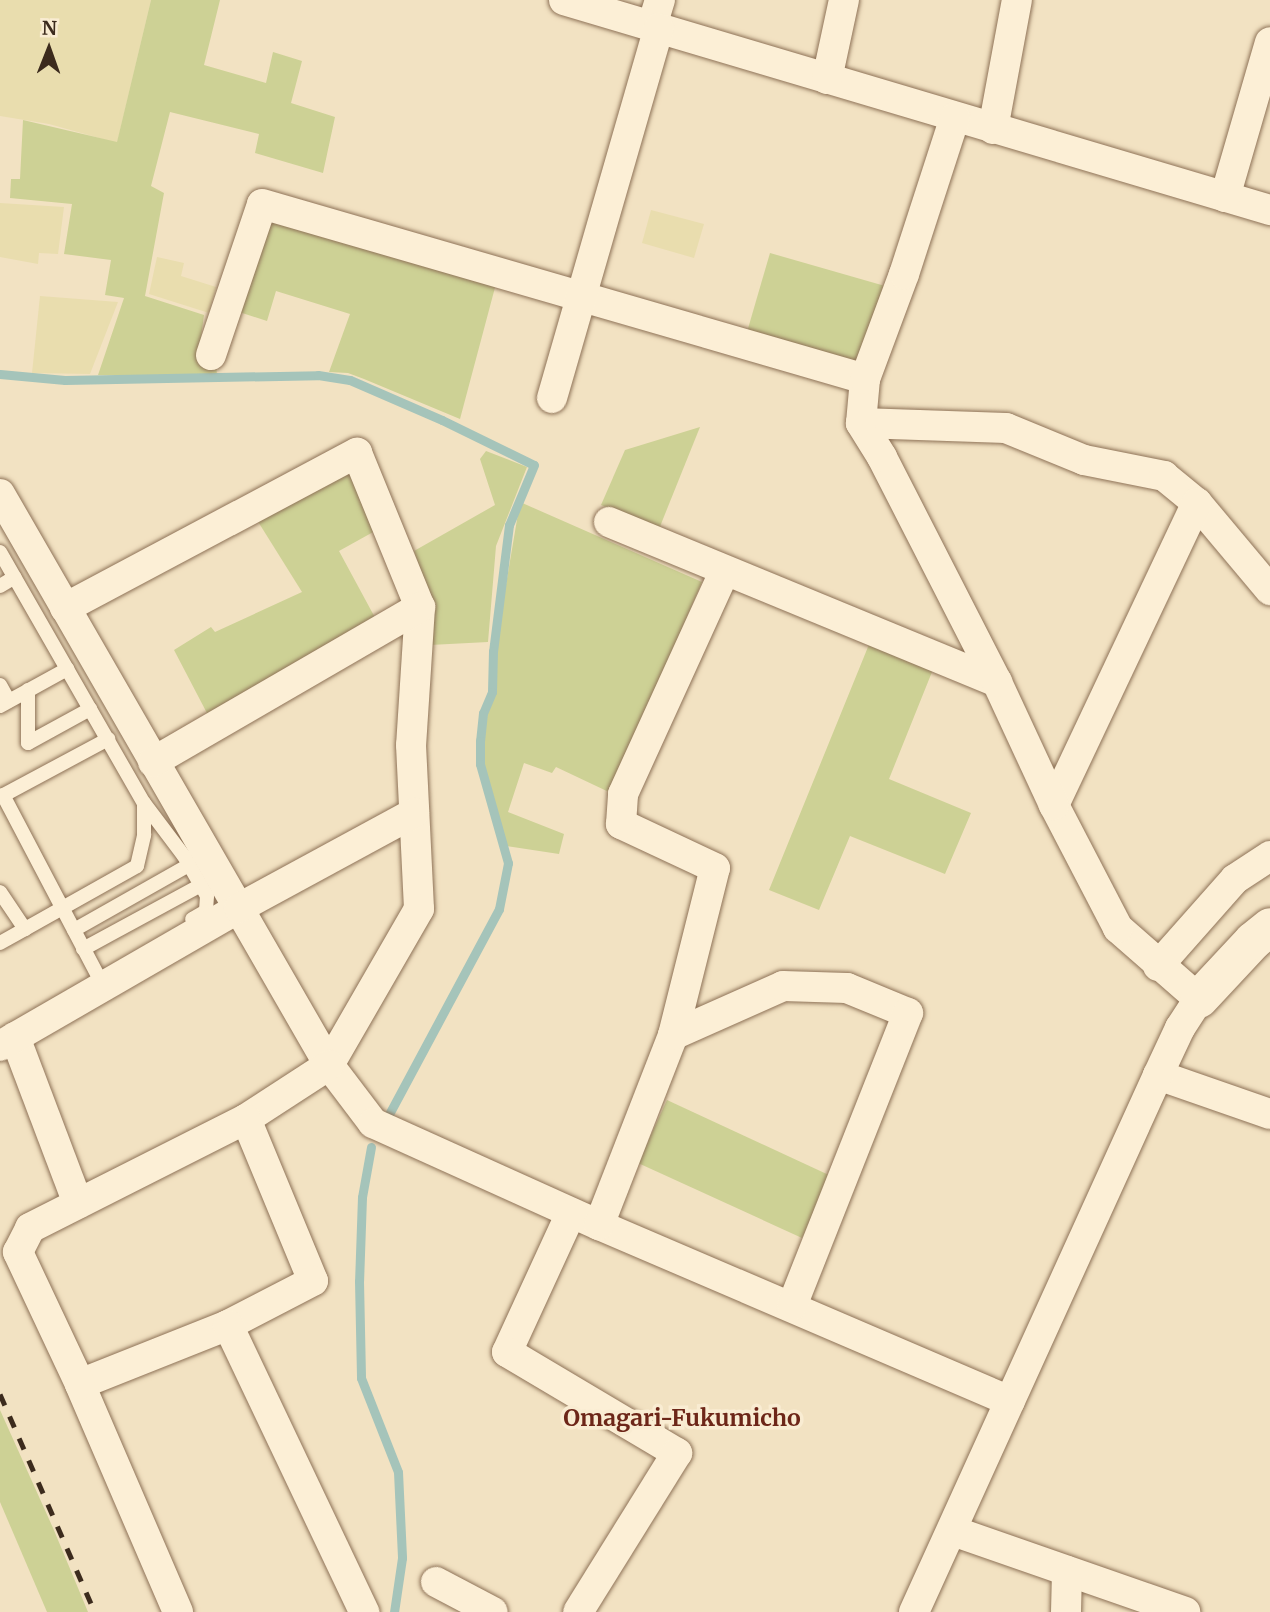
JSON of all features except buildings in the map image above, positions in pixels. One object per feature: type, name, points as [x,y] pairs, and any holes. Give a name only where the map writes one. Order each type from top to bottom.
[{"type":"street","points":[[564,0],[657,18],[827,79],[1270,210]]},
{"type":"street","points":[[827,79],[844,0]]},
{"type":"street","points":[[993,129],[1017,0]]},
{"type":"street","points":[[552,398],[657,18]]},
{"type":"street","points":[[1225,197],[1270,42]]},
{"type":"street","points":[[955,117],[904,274],[864,379],[861,423],[882,457],[997,682],[1054,805],[1118,928],[1158,966],[1199,999]]},
{"type":"street","points":[[211,355],[262,204],[864,379]]},
{"type":"street","points":[[861,423],[1006,428],[1084,460],[1164,477],[1197,503],[1270,590]]},
{"type":"street","points":[[65,608],[357,453],[420,607],[411,744],[419,909],[329,1065],[246,1119],[30,1228],[18,1252],[80,1384],[178,1612]]},
{"type":"street","points":[[0,494],[329,1065],[373,1123],[571,1213],[1010,1401]]},
{"type":"street","points":[[1054,805],[1197,503]]},
{"type":"street","points":[[609,522],[723,572],[997,682]]},
{"type":"street","points":[[599,1225],[673,1035],[715,868],[621,824],[622,794],[723,572]]},
{"type":"street","points":[[153,762],[420,607]]},
{"type":"street","points":[[78,1204],[5,1037],[414,813]]},
{"type":"street","points":[[1158,966],[1235,878],[1270,856]]},
{"type":"street","points":[[914,1612],[1180,1028],[1199,999],[1253,941],[1270,927]]},
{"type":"street","points":[[673,1035],[783,986],[847,988],[908,1013],[792,1306]]},
{"type":"street","points":[[1158,1076],[1270,1114]]},
{"type":"street","points":[[80,1384],[228,1325],[313,1281],[246,1119]]},
{"type":"street","points":[[571,1213],[507,1352],[677,1453],[578,1612]]},
{"type":"street","points":[[228,1325],[364,1612]]},
{"type":"street","points":[[953,1531],[1185,1612]]},
{"type":"street","points":[[1066,1612],[1067,1571]]},
{"type":"street","points":[[436,1582],[493,1612]]},
{"type":"lane","points":[[0,552],[144,803],[189,865],[207,896],[206,911],[97,974],[5,1037]]},
{"type":"lane","points":[[0,586],[15,578]]},
{"type":"lane","points":[[0,685],[4,704],[67,669]]},
{"type":"lane","points":[[28,690],[28,743],[90,709]]},
{"type":"lane","points":[[97,974],[1,796],[108,739]]},
{"type":"lane","points":[[0,943],[137,866],[144,835],[144,803]]},
{"type":"lane","points":[[74,930],[189,865]]},
{"type":"lane","points":[[83,949],[201,885]]},
{"type":"lane","points":[[0,892],[25,929]]},
{"type":"shaded area","points":[[0,0],[151,0],[117,143],[49,124],[0,116]]},
{"type":"shaded area","points":[[0,203],[64,207],[58,254],[39,253],[38,264],[0,257]]},
{"type":"shaded area","points":[[651,210],[704,224],[694,258],[642,243]]},
{"type":"shaded area","points":[[157,257],[184,263],[181,276],[216,287],[209,313],[149,294]]},
{"type":"shaded area","points":[[40,296],[118,302],[90,374],[32,373]]},
{"type":"green space","points":[[151,0],[220,0],[204,65],[266,83],[273,52],[302,61],[291,103],[335,117],[323,173],[255,153],[259,134],[170,112],[151,186],[164,193],[145,296],[204,315],[198,359],[216,364],[217,375],[98,375],[124,298],[105,295],[111,260],[64,254],[72,204],[10,198],[11,179],[20,179],[23,120],[117,142]]},
{"type":"green space","points":[[273,221],[497,280],[460,419],[348,373],[329,372],[350,314],[276,291],[267,321],[239,312],[266,228]]},
{"type":"green space","points":[[770,253],[885,286],[870,340],[853,365],[747,332]]},
{"type":"green space","points":[[700,427],[659,529],[601,505],[625,450]]},
{"type":"green space","points":[[486,451],[527,467],[496,546],[488,642],[430,645],[431,601],[414,551],[495,505],[480,459]]},
{"type":"green space","points":[[350,466],[375,531],[339,551],[379,625],[209,717],[174,650],[211,627],[215,632],[302,592],[257,520]]},
{"type":"green space","points":[[520,502],[702,582],[611,793],[556,767],[552,773],[524,763],[508,812],[564,834],[559,854],[507,846],[484,763],[483,733],[494,689],[500,620]]},
{"type":"green space","points":[[870,642],[934,667],[889,779],[971,813],[945,874],[850,836],[819,910],[769,890]]},
{"type":"green space","points":[[667,1100],[831,1176],[802,1238],[638,1163]]},
{"type":"green space","points":[[0,1410],[88,1612],[47,1612],[0,1502]]},
{"type":"waterway","points":[[0,374],[65,380],[318,375],[350,380],[442,420],[534,465],[509,525],[493,651],[492,692],[483,713],[480,741],[480,764],[508,863],[499,909],[389,1114]]},
{"type":"waterway","points":[[371,1147],[362,1197],[359,1281],[361,1378],[398,1472],[402,1558],[394,1612]]},
{"type":"railway","points":[[0,1394],[95,1612]]},
{"type":"district","name":"Omagari-Fukumicho","points":[[682,1418]]}]
